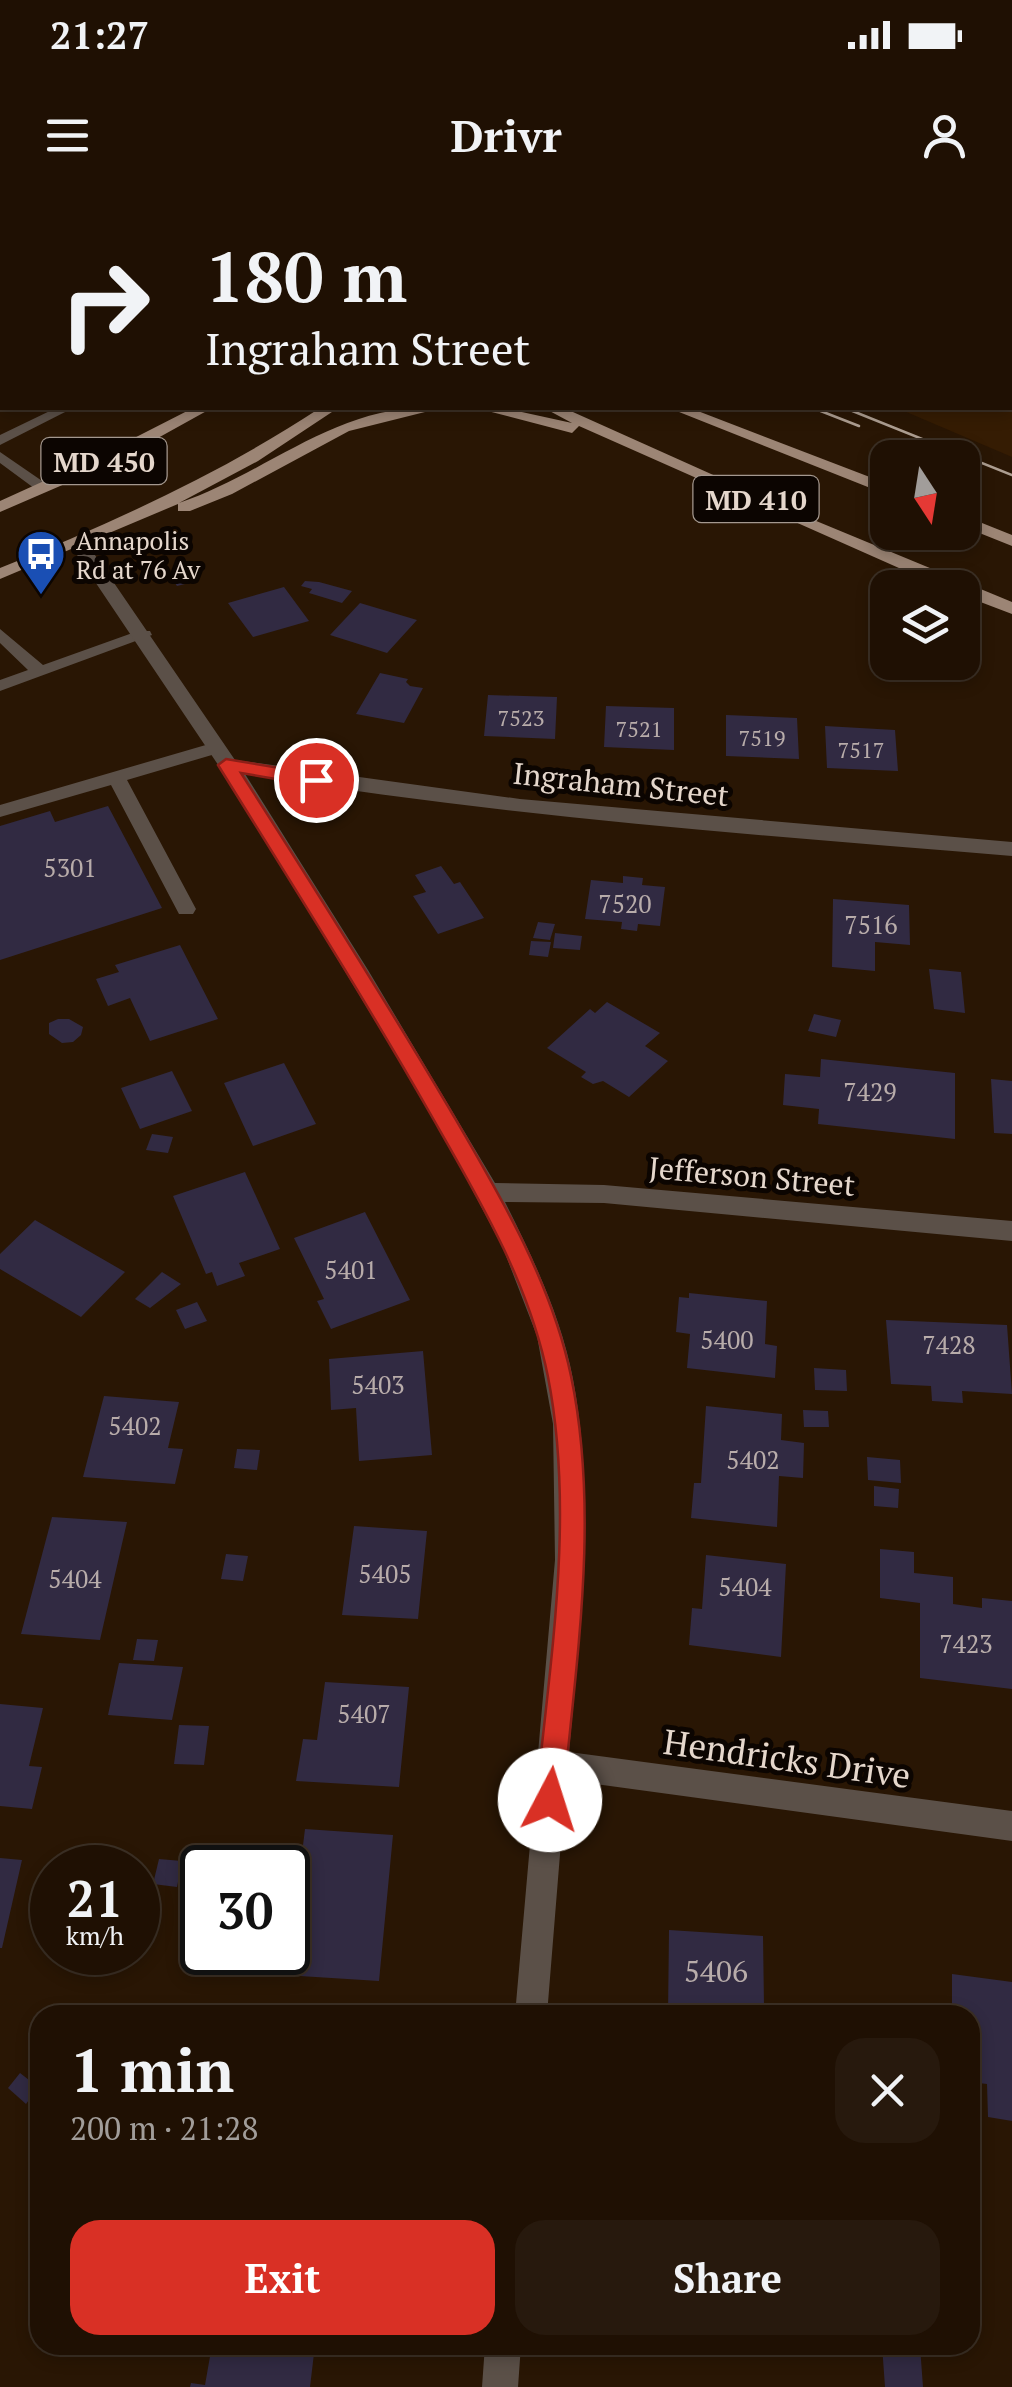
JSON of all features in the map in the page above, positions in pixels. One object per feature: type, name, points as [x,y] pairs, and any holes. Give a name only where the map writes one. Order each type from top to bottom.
[{"type":"main road","name":"MD 450","points":[[0,507],[200,410]]},
{"type":"main road","name":"MD 450","points":[[0,574],[180,497],[296,432],[327,410]]},
{"type":"main road","points":[[135,516],[220,496],[342,428],[404,410]]},
{"type":"main road","points":[[493,410],[630,441]]},
{"type":"main road","name":"MD 410","points":[[557,410],[919,570]]},
{"type":"main road","name":"MD 410","points":[[682,410],[870,483]]},
{"type":"main road","points":[[980,527],[1012,540]]},
{"type":"main road","name":"MD 410","points":[[980,596],[1012,609]]},
{"type":"street","points":[[78,543],[144,635],[368,987],[486,1192],[535,1293],[559,1376],[566,1428],[571,1573],[532,2005]]},
{"type":"street","name":"Ingraham Street","points":[[221,756],[473,799],[1012,850]]},
{"type":"street","name":"Jefferson Street","points":[[486,1192],[604,1194],[1012,1231]]},
{"type":"street","name":"Hendricks Drive","points":[[552,1764],[1012,1826]]},
{"type":"street","points":[[500,2387],[503,2355]]},
{"type":"lane","points":[[0,440],[62,410]]},
{"type":"lane","points":[[0,456],[43,488]]},
{"type":"lane","points":[[0,634],[40,672]]},
{"type":"lane","points":[[0,686],[144,635]]},
{"type":"lane","points":[[0,810],[116,777],[221,756]]},
{"type":"lane","points":[[116,777],[186,909]]},
{"type":"shaded area","points":[[902,410],[1012,410],[1012,457],[980,440]]},
{"type":"building","points":[[185,570],[193,582],[177,586],[169,574]]},
{"type":"building","points":[[305,581],[352,591],[342,603],[309,593],[312,589],[301,586]]},
{"type":"building","points":[[284,587],[309,621],[253,637],[228,603]]},
{"type":"building","points":[[360,603],[417,620],[387,653],[330,635]]},
{"type":"building","points":[[380,673],[408,679],[410,686],[423,688],[404,723],[356,714]]},
{"type":"building","points":[[488,695],[557,697],[555,739],[484,736]]},
{"type":"building","points":[[606,706],[674,708],[674,750],[604,747]]},
{"type":"building","points":[[726,715],[797,718],[799,759],[726,756]]},
{"type":"building","points":[[825,726],[895,730],[898,771],[827,768]]},
{"type":"building","points":[[108,806],[162,908],[0,960],[0,826],[50,811],[55,822]]},
{"type":"building","points":[[441,866],[454,884],[460,882],[484,918],[438,934],[413,896],[426,892],[415,875]]},
{"type":"building","points":[[623,876],[643,878],[642,885],[665,887],[660,926],[638,924],[637,931],[621,929],[622,922],[585,919],[591,880],[623,883]]},
{"type":"building","points":[[833,899],[909,905],[910,945],[875,942],[875,971],[832,967]]},
{"type":"building","points":[[538,922],[555,924],[550,940],[533,938]]},
{"type":"building","points":[[555,933],[582,936],[580,950],[553,948]]},
{"type":"building","points":[[531,941],[551,942],[548,957],[529,955]]},
{"type":"building","points":[[180,945],[218,1019],[150,1041],[130,998],[108,1006],[96,979],[119,972],[115,965]]},
{"type":"building","points":[[929,969],[961,972],[965,1013],[934,1009]]},
{"type":"building","points":[[607,1002],[660,1033],[645,1046],[668,1061],[629,1097],[603,1081],[593,1084],[581,1077],[586,1072],[547,1048],[590,1009],[595,1013]]},
{"type":"building","points":[[814,1014],[841,1020],[836,1037],[808,1031]]},
{"type":"building","points":[[69,1019],[83,1027],[81,1035],[73,1042],[62,1043],[49,1034],[49,1023]]},
{"type":"building","points":[[821,1059],[955,1073],[955,1139],[818,1124],[819,1109],[783,1105],[785,1074],[820,1077]]},
{"type":"building","points":[[284,1063],[316,1124],[253,1146],[224,1083]]},
{"type":"building","points":[[172,1071],[192,1111],[140,1129],[121,1088]]},
{"type":"building","points":[[991,1079],[1012,1081],[1012,1134],[994,1133]]},
{"type":"building","points":[[152,1134],[173,1137],[168,1153],[146,1150]]},
{"type":"building","points":[[245,1172],[280,1249],[239,1263],[245,1276],[217,1286],[212,1272],[206,1274],[173,1196]]},
{"type":"building","points":[[365,1212],[410,1300],[331,1329],[317,1301],[324,1299],[294,1238]]},
{"type":"building","points":[[35,1220],[125,1272],[81,1317],[0,1269],[0,1254]]},
{"type":"building","points":[[162,1272],[181,1284],[150,1308],[135,1299]]},
{"type":"building","points":[[689,1293],[767,1301],[765,1344],[777,1346],[775,1378],[687,1368],[690,1334],[676,1332],[679,1297],[689,1298]]},
{"type":"building","points":[[197,1302],[207,1321],[185,1329],[176,1310]]},
{"type":"building","points":[[886,1320],[1007,1325],[1012,1394],[962,1391],[963,1403],[932,1401],[931,1386],[891,1384]]},
{"type":"building","points":[[423,1351],[432,1455],[359,1461],[356,1408],[331,1410],[329,1359]]},
{"type":"building","points":[[814,1368],[846,1370],[847,1391],[815,1390]]},
{"type":"building","points":[[104,1396],[179,1402],[168,1448],[183,1449],[175,1484],[83,1477]]},
{"type":"building","points":[[706,1406],[782,1414],[781,1440],[804,1443],[803,1478],[779,1476],[777,1527],[691,1518],[694,1483],[701,1483]]},
{"type":"building","points":[[803,1410],[828,1411],[829,1427],[804,1427]]},
{"type":"building","points":[[237,1449],[260,1450],[257,1470],[234,1468]]},
{"type":"building","points":[[867,1457],[900,1460],[901,1483],[868,1480]]},
{"type":"building","points":[[874,1486],[899,1489],[898,1508],[874,1506]]},
{"type":"building","points":[[52,1517],[127,1522],[100,1640],[21,1634]]},
{"type":"building","points":[[354,1526],[427,1531],[418,1619],[342,1615]]},
{"type":"building","points":[[880,1549],[914,1552],[914,1573],[953,1577],[953,1604],[982,1608],[982,1598],[1012,1601],[1012,1689],[920,1678],[920,1603],[880,1598]]},
{"type":"building","points":[[226,1554],[248,1556],[243,1581],[221,1579]]},
{"type":"building","points":[[706,1555],[786,1564],[781,1657],[689,1645],[692,1608],[702,1609]]},
{"type":"building","points":[[137,1639],[158,1640],[154,1661],[133,1660]]},
{"type":"building","points":[[119,1663],[183,1667],[172,1720],[108,1715]]},
{"type":"building","points":[[325,1682],[409,1687],[399,1787],[296,1781],[303,1739],[317,1740]]},
{"type":"building","points":[[0,1704],[43,1708],[29,1766],[42,1767],[32,1809],[0,1806]]},
{"type":"building","points":[[179,1725],[209,1726],[204,1765],[174,1764]]},
{"type":"building","points":[[305,1829],[393,1835],[379,1981],[284,1975],[310,1975],[310,1845],[303,1845]]},
{"type":"building","points":[[0,1858],[22,1860],[2,1948],[0,1948]]},
{"type":"building","points":[[160,1859],[180,1861],[177,1887],[160,1885]]},
{"type":"building","points":[[669,1930],[763,1936],[764,2005],[668,2005]]},
{"type":"building","points":[[952,1974],[1012,1982],[1012,2121],[988,2117],[987,2084],[980,2083],[980,2005],[952,2005]]},
{"type":"building","points":[[20,2073],[30,2081],[30,2098],[26,2104],[8,2088]]},
{"type":"building","points":[[210,2355],[314,2355],[310,2387],[190,2387],[191,2383],[205,2385]]},
{"type":"building","points":[[883,2355],[921,2355],[923,2387],[885,2387]]},
{"type":"tram line","points":[[818,410],[859,426]]},
{"type":"tram line","points":[[850,410],[1012,475]]},
{"type":"place","name":"Annapolis Rd at 76 Av","points":[[41,596]]},
{"type":"route","points":[[316,780],[226,765],[368,987],[486,1192],[535,1293],[559,1376],[570,1463],[571,1573],[550,1800]]}]
